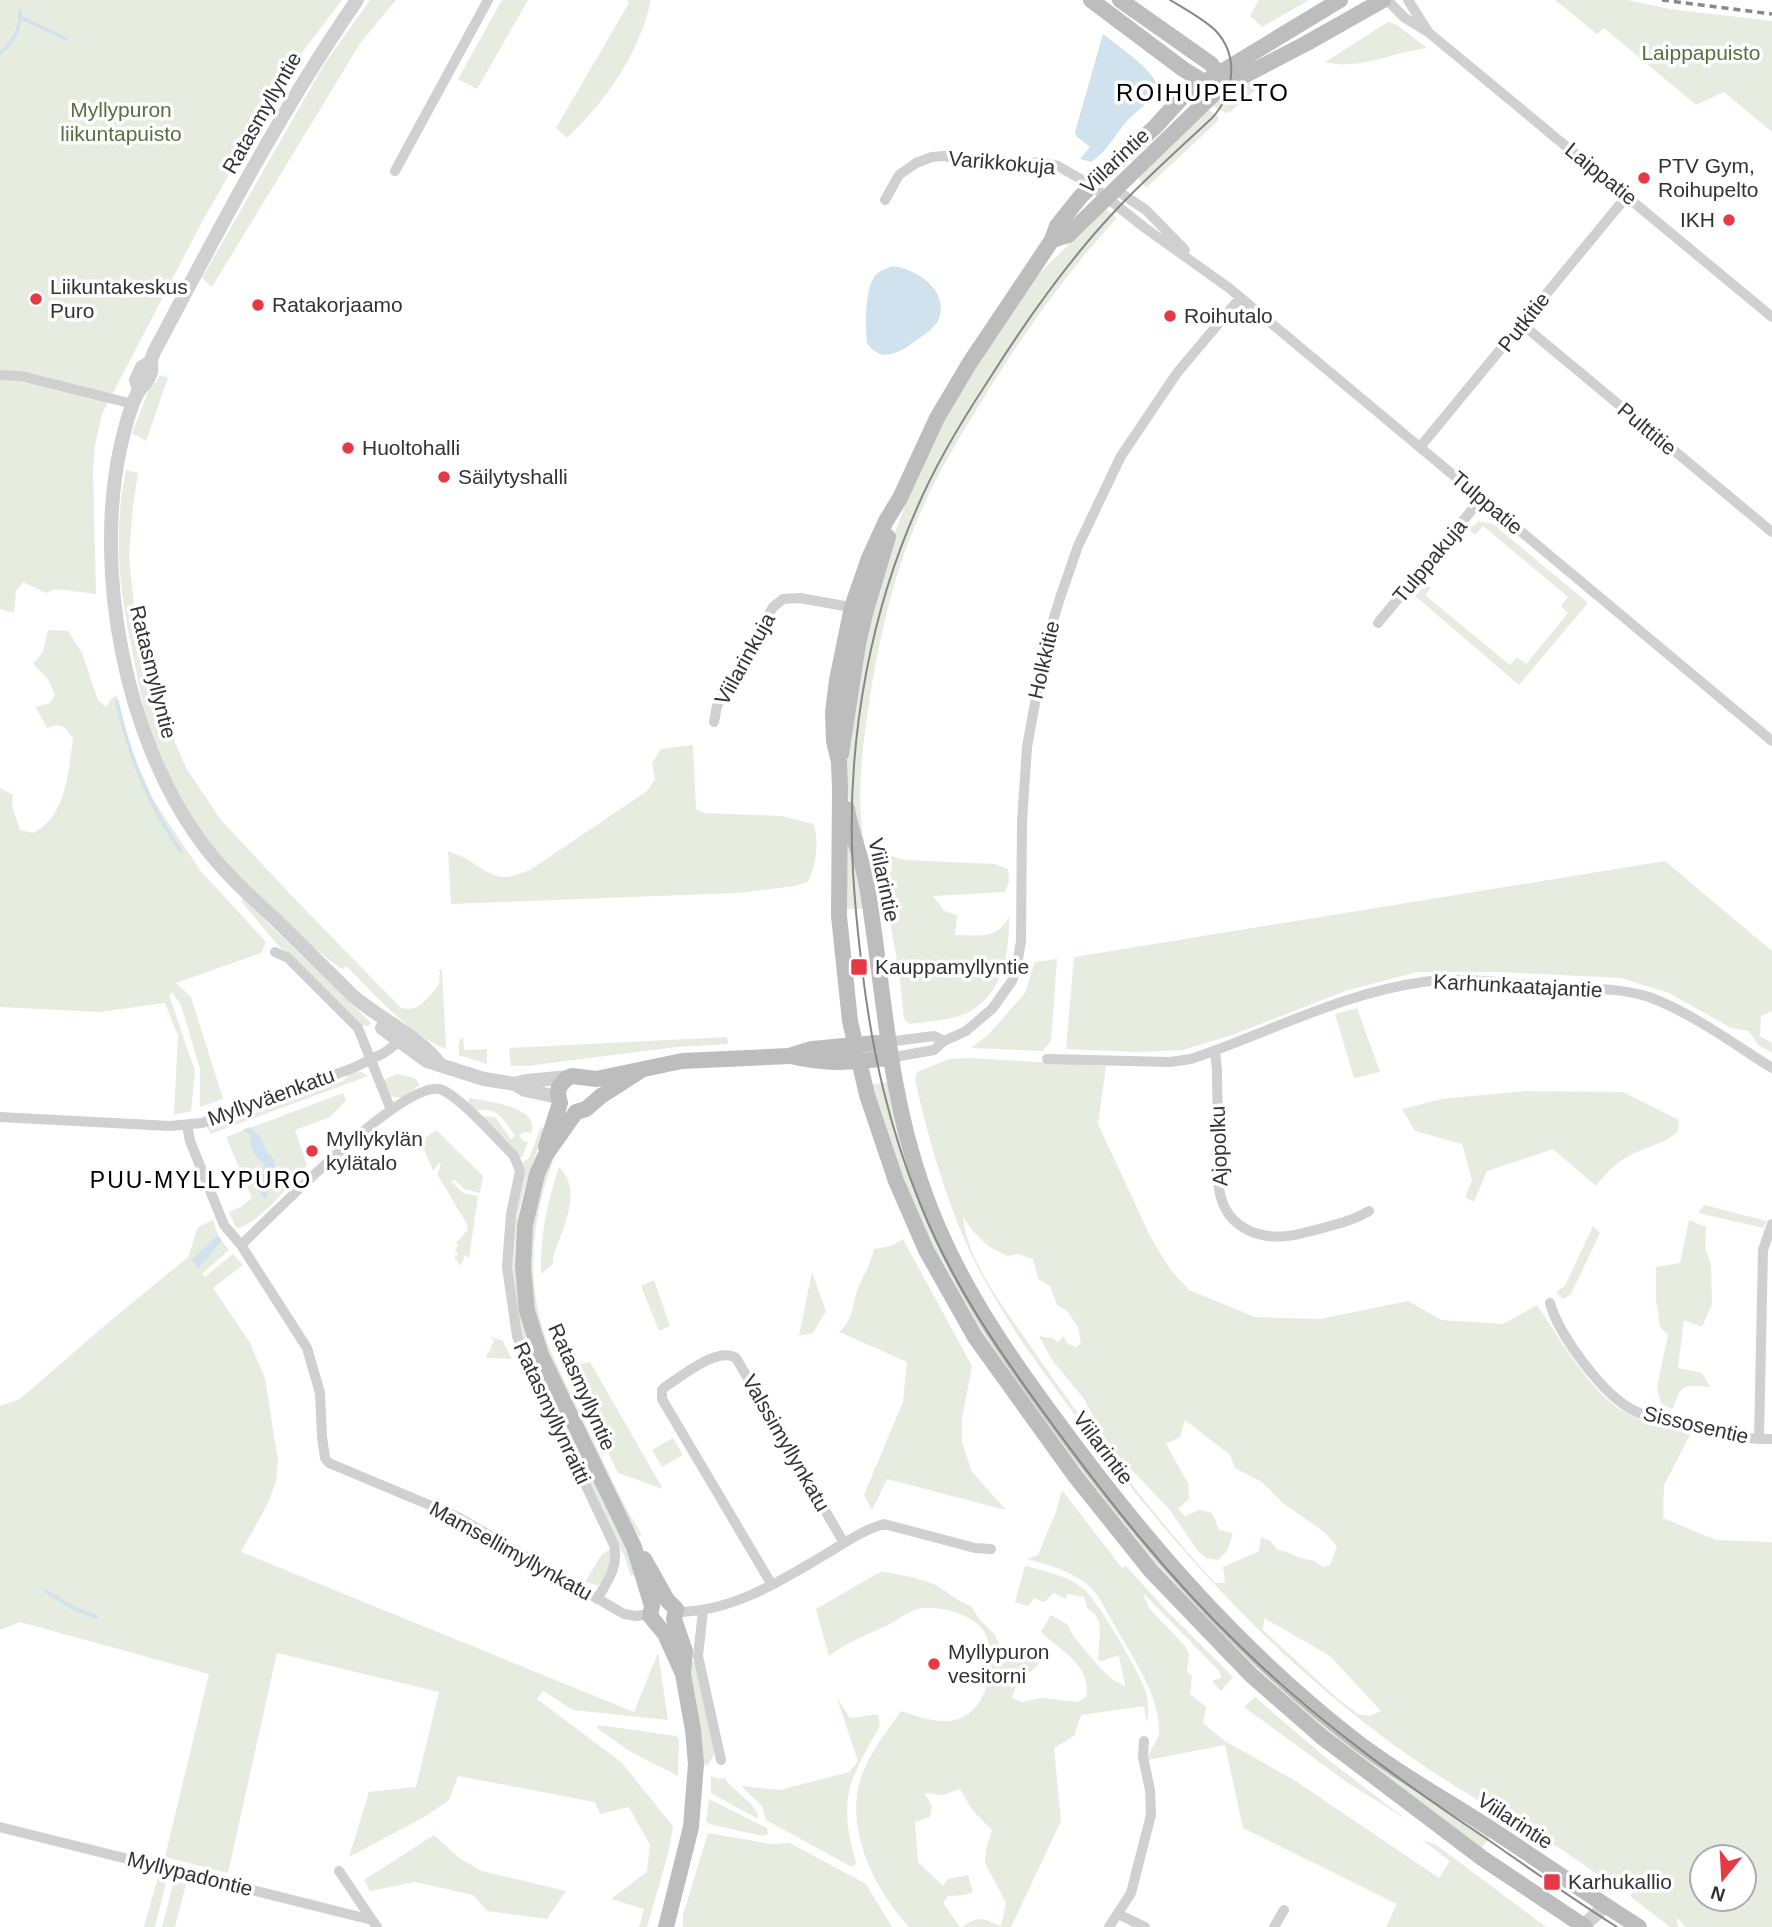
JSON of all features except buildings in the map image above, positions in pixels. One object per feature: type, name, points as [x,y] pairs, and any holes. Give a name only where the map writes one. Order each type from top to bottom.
[{"type":"main road","points":[[1091,0],[1202,83],[1218,81],[1210,64],[1120,0]]},
{"type":"main road","name":"Viilarintie","points":[[1052,240],[1068,235],[1112,193],[1218,81],[1340,0]]},
{"type":"main road","name":"Viilarintie","points":[[1218,81],[1385,0]]},
{"type":"main road","name":"Viilarintie","points":[[1202,83],[1185,94],[1155,127],[1091,185],[1057,226],[1052,240],[969,363],[937,418],[869,558],[859,609],[837,680],[833,713],[841,789],[839,916],[856,1054],[867,1095],[897,1181],[946,1289],[1010,1388],[1103,1513],[1151,1571],[1251,1675],[1322,1737],[1482,1858],[1584,1927]]},
{"type":"main road","name":"Viilarintie","points":[[841,789],[867,883],[889,1058],[921,1184],[958,1272],[985,1320],[1015,1364],[1109,1492],[1151,1543],[1209,1609],[1286,1683],[1353,1739],[1404,1776],[1639,1927]]},
{"type":"main road","points":[[856,1054],[887,1042]]},
{"type":"main road","points":[[559,1100],[561,1084],[576,1077],[596,1079],[682,1061],[789,1056],[813,1049],[889,1058]]},
{"type":"main road","points":[[576,1112],[583,1111],[640,1071]]},
{"type":"main road","name":"Ratasmyllyntie","points":[[545,1156],[559,1100]]},
{"type":"main road","name":"Ratasmyllyntie","points":[[576,1112],[545,1156],[537,1174],[525,1225],[523,1267],[527,1311],[549,1375],[634,1547],[649,1567],[683,1674],[693,1730],[696,1776],[685,1858],[666,1927]]},
{"type":"street","name":"Ratasmyllyntie","points":[[357,0],[325,46],[189,284],[151,362],[152,371],[146,385],[136,397],[120,450],[114,482],[109,558],[111,587],[125,661],[153,756],[186,820],[216,861],[369,1010],[382,1016],[427,1061],[484,1079],[516,1084],[525,1090],[559,1100]]},
{"type":"street","points":[[395,171],[488,0]]},
{"type":"street","name":"Laippatie","points":[[1385,0],[1405,18],[1428,32],[1772,317]]},
{"type":"street","name":"Laippatie","points":[[1408,0],[1428,32]]},
{"type":"street","name":"Varikkokuja","points":[[886,200],[898,175],[916,163],[944,156],[997,166],[1040,162],[1058,166],[1091,185]]},
{"type":"street","points":[[1091,185],[1112,193]]},
{"type":"street","name":"Tulppatie","points":[[1112,193],[1144,228],[1202,267],[1240,298],[1772,741]]},
{"type":"street","name":"Putkitie","points":[[1420,447],[1627,196]]},
{"type":"street","name":"Holkkitie","points":[[889,1058],[934,1050],[944,1041],[965,1031],[992,1010],[1003,997],[1017,965],[1022,914],[1022,822],[1031,721],[1046,643],[1078,546],[1121,456],[1145,418],[1183,365],[1240,298]]},
{"type":"street","name":"Pulttitie","points":[[1523,325],[1772,532]]},
{"type":"street","points":[[0,375],[21,376],[136,397]]},
{"type":"street","name":"Tulppakuja","points":[[1378,623],[1481,499]]},
{"type":"street","name":"Viilarinkuja","points":[[714,722],[717,706],[772,607],[783,599],[800,598],[859,609]]},
{"type":"street","points":[[241,1245],[367,1126],[391,1110],[358,1028],[288,958],[275,952]]},
{"type":"street","name":"Karhunkaatajantie","points":[[1047,1059],[1170,1062],[1191,1059],[1317,1010],[1363,996],[1425,982],[1453,981],[1641,995],[1672,1007],[1772,1068]]},
{"type":"street","points":[[887,1042],[934,1035],[944,1041]]},
{"type":"street","name":"Myllyväenkatu","points":[[0,1117],[187,1125],[209,1121],[371,1060],[403,1039]]},
{"type":"street","name":"Ajopolku","points":[[1214,1051],[1217,1069],[1220,1191],[1233,1218],[1257,1234],[1274,1238],[1354,1220],[1369,1210]]},
{"type":"street","name":"Ratasmyllyntie","points":[[516,1084],[576,1077]]},
{"type":"street","points":[[576,1077],[589,1081],[594,1091],[591,1104]]},
{"type":"street","name":"Ratasmyllynraitti","points":[[391,1110],[426,1090],[445,1091],[514,1156],[518,1164],[519,1177],[507,1248],[512,1314],[528,1363],[614,1545],[617,1556],[615,1565],[597,1599]]},
{"type":"street","points":[[559,1100],[569,1111],[576,1112]]},
{"type":"street","name":"Mamsellimyllynkatu","points":[[187,1125],[190,1141],[224,1225],[241,1245],[307,1348],[320,1393],[322,1437],[325,1458],[329,1463],[458,1517],[624,1614],[637,1616],[663,1613]]},
{"type":"street","points":[[1759,1439],[1763,1250],[1772,1224]]},
{"type":"street","name":"Sissosentie","points":[[1549,1303],[1554,1320],[1594,1376],[1625,1405],[1648,1416],[1727,1435],[1772,1438]]},
{"type":"street","name":"Valssimyllynkatu","points":[[772,1585],[662,1399],[662,1390],[665,1387],[700,1366],[719,1355],[730,1354],[736,1358],[844,1543]]},
{"type":"street","points":[[663,1613],[703,1611],[754,1594],[844,1543],[884,1524],[975,1548],[991,1549]]},
{"type":"street","points":[[703,1611],[698,1656],[721,1760]]},
{"type":"street","points":[[1109,1927],[1131,1893],[1151,1815],[1150,1790],[1143,1757],[1144,1741]]},
{"type":"street","name":"Myllypadontie","points":[[0,1827],[374,1923]]},
{"type":"street","points":[[339,1871],[374,1923]]},
{"type":"street","points":[[1584,1927],[1605,1906]]},
{"type":"street","points":[[1274,1927],[1284,1910]]},
{"type":"street","points":[[1118,1914],[1146,1927]]},
{"type":"green space","name":"Myllypuron liikuntapuisto","points":[[0,0],[342,0],[288,71],[202,222],[102,414],[93,469],[96,594],[56,589],[46,593],[23,582],[16,591],[14,613],[0,609]]},
{"type":"green space","points":[[370,0],[396,0],[361,42],[212,287],[202,278],[325,63]]},
{"type":"green space","points":[[502,0],[528,0],[477,89],[458,79]]},
{"type":"green space","points":[[627,0],[651,0],[638,39],[608,92],[567,138],[556,128],[629,3]]},
{"type":"green space","points":[[1259,0],[1309,0],[1262,27],[1250,16]]},
{"type":"green space","name":"Laippapuisto","points":[[1555,0],[1627,0],[1670,9],[1772,21],[1772,132],[1724,92],[1696,105],[1604,28],[1597,34]]},
{"type":"green space","points":[[1388,22],[1397,25],[1427,48],[1363,63],[1325,62]]},
{"type":"green space","points":[[1251,78],[1256,90],[1230,112],[1226,113],[1213,106],[1216,100]]},
{"type":"green space","points":[[1205,108],[1218,116],[1218,121],[1146,188],[1138,178]]},
{"type":"green space","points":[[1105,208],[1117,218],[1061,284],[1012,353],[950,455],[912,532],[889,605],[873,679],[861,773],[860,808],[864,842],[859,843],[845,774],[858,666],[888,551],[913,484],[965,382],[1035,278]]},
{"type":"green space","points":[[160,375],[168,378],[146,441],[132,433],[152,382],[156,383]]},
{"type":"green space","points":[[126,470],[138,473],[129,556],[134,606],[146,663],[186,768],[221,820],[400,1007],[412,1009],[422,1004],[439,985],[438,970],[442,969],[446,1049],[405,1023],[346,966],[342,969],[333,963],[293,929],[225,861],[181,798],[149,726],[127,627],[119,560],[120,515]]},
{"type":"green space","points":[[1479,521],[1493,524],[1588,603],[1519,685],[1415,596],[1426,584],[1431,588],[1425,595],[1510,665],[1517,657],[1526,664],[1568,613],[1561,606],[1568,597],[1483,526],[1475,535],[1469,529]]},
{"type":"green space","points":[[48,630],[68,631],[82,653],[98,700],[106,707],[112,698],[117,696],[131,750],[154,801],[200,870],[266,942],[261,953],[176,983],[191,997],[223,1099],[200,1107],[200,1069],[181,1005],[172,992],[169,995],[195,1071],[191,1111],[174,1115],[178,1036],[165,1003],[99,1012],[0,1007],[0,788],[13,795],[12,805],[20,830],[33,833],[53,816],[59,804],[67,779],[73,738],[64,727],[56,725],[47,728],[35,707],[50,703],[55,695],[48,679],[33,664],[43,652]]},
{"type":"green space","points":[[693,745],[696,809],[704,813],[782,816],[813,824],[816,853],[808,882],[737,893],[451,904],[448,851],[500,877],[530,870],[647,791],[655,779],[652,763],[661,749]]},
{"type":"green space","points":[[843,820],[866,906],[861,909],[841,909]]},
{"type":"green space","points":[[891,856],[905,860],[995,864],[1008,869],[1009,881],[1005,892],[933,896],[944,911],[957,915],[955,935],[993,933],[1009,917],[1006,957],[997,983],[981,1004],[969,1012],[947,1019],[910,1024],[904,1019],[899,971],[881,873],[892,871]]},
{"type":"green space","points":[[1665,861],[1772,951],[1772,1011],[1761,1016],[1760,1036],[1772,1043],[1772,1053],[1758,1045],[1749,1031],[1731,1028],[1669,993],[1621,978],[1500,972],[1418,972],[1348,990],[1235,1034],[1183,1050],[1138,1052],[1066,1049],[1074,957]]},
{"type":"green space","points":[[243,899],[371,1023],[368,1026],[360,1025],[276,943],[241,901]]},
{"type":"green space","points":[[1057,959],[1051,1041],[1043,1051],[971,1048],[989,1034],[1025,993],[1035,962]]},
{"type":"green space","points":[[1357,1008],[1380,1072],[1354,1078],[1335,1014]]},
{"type":"green space","points":[[463,1037],[464,1050],[487,1049],[487,1064],[459,1055],[459,1041]]},
{"type":"green space","points":[[727,1037],[728,1044],[677,1047],[527,1066],[511,1066],[509,1048]]},
{"type":"green space","points":[[969,1058],[1106,1066],[1098,1124],[1151,1238],[1170,1269],[1189,1290],[1255,1317],[1320,1319],[1408,1301],[1442,1320],[1503,1324],[1537,1305],[1587,1378],[1611,1403],[1639,1419],[1691,1433],[1664,1485],[1663,1518],[1716,1540],[1772,1542],[1772,1927],[1686,1927],[1676,1917],[1678,1927],[1670,1927],[1631,1897],[1632,1891],[1643,1884],[1640,1880],[1621,1889],[1615,1886],[1547,1840],[1444,1779],[1379,1734],[1335,1699],[1253,1625],[1179,1545],[1109,1460],[1045,1374],[989,1289],[966,1243],[943,1183],[915,1080],[917,1072],[949,1059]],"holes":[[[963,1217],[988,1246],[1007,1256],[1018,1254],[1033,1259],[1038,1279],[1050,1286],[1057,1305],[1068,1312],[1078,1327],[1081,1343],[1076,1347],[1068,1344],[1063,1336],[1058,1342],[1039,1336],[1052,1360],[1084,1399],[1109,1446],[1169,1509],[1198,1551],[1206,1558],[1218,1560],[1227,1551],[1233,1533],[1219,1530],[1212,1513],[1200,1510],[1185,1516],[1178,1509],[1189,1499],[1188,1483],[1166,1444],[1180,1437],[1185,1420],[1230,1455],[1235,1468],[1262,1482],[1283,1503],[1324,1532],[1337,1546],[1330,1565],[1323,1567],[1314,1561],[1278,1550],[1270,1541],[1261,1537],[1259,1551],[1223,1567],[1225,1583],[1215,1583],[1165,1526],[1118,1466],[1009,1315],[979,1268],[966,1234]],[[1264,1618],[1330,1656],[1381,1711],[1370,1716],[1358,1714],[1337,1698],[1263,1630]]]},
{"type":"green space","points":[[362,1072],[368,1076],[211,1134],[206,1126],[230,1122],[343,1081],[351,1073]]},
{"type":"green space","points":[[397,1074],[415,1078],[420,1085],[402,1098],[390,1096],[384,1080]]},
{"type":"green space","points":[[888,1082],[970,1303],[1242,1646],[1491,1835],[1479,1852],[1356,1759],[1187,1607],[993,1359],[917,1223],[872,1085]]},
{"type":"green space","points":[[1525,1091],[1623,1092],[1679,1120],[1678,1131],[1619,1162],[1596,1186],[1553,1149],[1487,1171],[1474,1202],[1465,1197],[1472,1180],[1462,1144],[1415,1131],[1402,1109],[1442,1099]]},
{"type":"green space","points":[[343,1093],[346,1100],[330,1117],[295,1130],[307,1165],[257,1217],[239,1228],[235,1226],[229,1212],[252,1198],[226,1137]]},
{"type":"green space","points":[[470,1098],[511,1107],[528,1117],[532,1124],[531,1133],[519,1135],[523,1141],[528,1142],[522,1157],[481,1116],[495,1117],[511,1139],[515,1136],[504,1120],[495,1112],[475,1111],[467,1103]]},
{"type":"green space","points":[[543,1127],[545,1129],[525,1188],[517,1225],[516,1281],[520,1306],[544,1378],[632,1562],[636,1574],[631,1576],[524,1343],[517,1316],[511,1257],[522,1163],[529,1158]]},
{"type":"green space","points":[[436,1130],[483,1176],[480,1193],[464,1189],[455,1180],[451,1181],[463,1193],[478,1196],[469,1258],[465,1255],[461,1266],[454,1257],[458,1254],[456,1243],[468,1226],[437,1174],[441,1165],[439,1163],[433,1171],[419,1142]]},
{"type":"green space","points":[[559,1146],[543,1191],[535,1238],[534,1286],[538,1310],[553,1357],[619,1495],[642,1535],[639,1536],[604,1477],[536,1325],[528,1248],[539,1184]]},
{"type":"green space","points":[[559,1167],[570,1187],[569,1210],[553,1264],[541,1274],[545,1220]]},
{"type":"green space","points":[[1704,1205],[1767,1221],[1763,1228],[1698,1213]]},
{"type":"green space","points":[[213,1220],[218,1235],[191,1261],[198,1269],[222,1241],[229,1250],[202,1274],[205,1277],[233,1254],[243,1265],[213,1288],[249,1341],[265,1378],[278,1461],[276,1482],[267,1505],[241,1552],[634,1712],[658,1653],[668,1720],[573,1710],[543,1691],[537,1699],[621,1762],[673,1826],[668,1854],[647,1927],[639,1927],[644,1909],[611,1899],[647,1872],[650,1845],[629,1807],[600,1814],[595,1802],[458,1776],[449,1800],[426,1816],[349,1857],[369,1792],[416,1787],[439,1692],[277,1653],[228,1873],[165,1857],[209,1674],[20,1622],[0,1630],[0,1406],[20,1399],[188,1257],[198,1227]]},
{"type":"green space","points":[[1689,1220],[1706,1227],[1705,1248],[1711,1264],[1712,1304],[1702,1327],[1684,1320],[1678,1368],[1702,1373],[1710,1387],[1684,1388],[1673,1409],[1661,1404],[1657,1387],[1668,1335],[1660,1327],[1656,1299],[1656,1267],[1680,1263]]},
{"type":"green space","points":[[1593,1226],[1600,1233],[1571,1294],[1563,1299],[1556,1292],[1565,1286]]},
{"type":"green space","points":[[903,1239],[972,1366],[962,1419],[962,1443],[972,1472],[1006,1510],[887,1479],[872,1510],[864,1495],[903,1402],[907,1362],[839,1332],[850,1316],[856,1293],[874,1249],[891,1246]]},
{"type":"green space","points":[[812,1272],[826,1311],[813,1333],[799,1336]]},
{"type":"green space","points":[[654,1280],[670,1326],[659,1331],[641,1286]]},
{"type":"green space","points":[[489,1337],[502,1340],[512,1359],[486,1358],[494,1340]]},
{"type":"green space","points":[[590,1362],[663,1489],[618,1473],[567,1368]]},
{"type":"green space","points":[[673,1438],[683,1455],[662,1467],[652,1450]]},
{"type":"green space","points":[[1062,1490],[1122,1568],[1126,1566],[1233,1677],[1221,1691],[1212,1681],[1221,1678],[1220,1672],[1143,1593],[1149,1608],[1185,1646],[1189,1654],[1187,1672],[1192,1676],[1190,1694],[1206,1707],[1203,1723],[1225,1741],[1294,1780],[1439,1878],[1450,1861],[1422,1840],[1435,1844],[1546,1927],[1386,1927],[1397,1904],[1243,1828],[1225,1745],[1148,1760],[1159,1731],[1155,1703],[1144,1677],[1101,1601],[1090,1587],[1076,1577],[1027,1559],[1038,1555]]},
{"type":"green space","points":[[611,1549],[615,1556],[600,1586],[585,1582],[602,1554]]},
{"type":"green space","points":[[1025,1566],[1068,1579],[1081,1587],[1096,1604],[1125,1649],[1144,1687],[1148,1705],[1147,1724],[1144,1706],[1081,1715],[1074,1736],[1054,1748],[1061,1821],[1011,1927],[962,1927],[973,1920],[982,1919],[1001,1926],[1006,1903],[985,1863],[992,1830],[973,1811],[960,1789],[943,1795],[924,1793],[932,1806],[930,1817],[915,1822],[918,1862],[943,1886],[948,1879],[968,1875],[973,1892],[948,1896],[943,1903],[960,1927],[909,1927],[884,1894],[865,1855],[856,1813],[857,1792],[875,1748],[901,1711],[930,1720],[951,1721],[969,1714],[977,1705],[988,1680],[988,1641],[978,1624],[961,1614],[922,1608],[849,1643],[829,1656],[816,1609],[882,1571],[913,1578],[936,1586],[971,1606],[979,1619],[995,1635],[1005,1656],[1033,1659],[1039,1664],[1017,1684],[1012,1698],[1022,1702],[1041,1698],[1077,1702],[1086,1697],[1087,1686],[1080,1668],[1041,1632],[1051,1615],[1068,1625],[1073,1636],[1100,1668],[1125,1686],[1119,1655],[1103,1661],[1098,1660],[1099,1624],[1087,1608],[1084,1597],[1067,1594],[1066,1599],[1054,1593],[1044,1602],[1034,1598],[1028,1606],[1015,1602]]},
{"type":"green space","points":[[694,1661],[714,1749],[714,1755],[708,1765],[701,1765],[689,1662]]},
{"type":"green space","points":[[1255,1697],[1326,1758],[1406,1819],[1348,1783],[1244,1707]]},
{"type":"green space","points":[[837,1698],[850,1718],[878,1715],[880,1726],[860,1762],[849,1791],[848,1822],[856,1863],[850,1866],[766,1820],[762,1806],[741,1786],[780,1790],[849,1772],[858,1761]]},
{"type":"green space","points":[[599,1725],[676,1736],[679,1738],[678,1776],[629,1751],[597,1728]]},
{"type":"green space","points":[[711,1776],[725,1778],[751,1804],[758,1814],[758,1819],[711,1793]]},
{"type":"green space","points":[[709,1799],[767,1828],[768,1834],[763,1836],[709,1824],[706,1821]]},
{"type":"green space","points":[[708,1833],[771,1844],[790,1843],[866,1884],[892,1927],[683,1927],[683,1915]]},
{"type":"green space","points":[[434,1835],[459,1858],[482,1871],[566,1891],[547,1919],[487,1911],[473,1895],[415,1882],[370,1891],[364,1880]]},
{"type":"green space","points":[[158,1877],[167,1879],[155,1927],[144,1927]]},
{"type":"green space","points":[[174,1881],[186,1884],[175,1927],[162,1927]]},
{"type":"water","points":[[1103,34],[1145,68],[1156,84],[1156,91],[1091,162],[1080,159],[1090,147],[1076,136],[1075,132]]},
{"type":"water","points":[[892,266],[912,272],[929,283],[940,300],[941,310],[938,321],[931,329],[908,346],[887,355],[873,350],[867,343],[866,309],[874,277]]},
{"type":"water","points":[[250,1127],[261,1138],[267,1154],[272,1156],[274,1161],[273,1178],[265,1200],[258,1190],[262,1186],[264,1164],[253,1151],[250,1134],[242,1130]]},
{"type":"water","points":[[218,1235],[222,1241],[198,1269],[191,1260]]},
{"type":"waterway","points":[[0,53],[16,34],[20,11]]},
{"type":"waterway","points":[[20,17],[66,39]]},
{"type":"waterway","points":[[117,702],[142,780],[181,852]]},
{"type":"waterway","points":[[46,1591],[73,1608],[96,1617]]},
{"type":"tram line","points":[[1170,0],[1205,22],[1223,40],[1231,63],[1225,98],[1212,118],[1138,187],[1097,231],[1047,293],[1002,359],[959,427],[924,491],[901,547],[875,630],[854,760],[852,846],[862,968],[883,1089],[921,1206],[962,1289],[1011,1367],[1047,1417],[1163,1565],[1241,1647],[1299,1700],[1359,1749],[1617,1927]]},
{"type":"railway","points":[[1662,0],[1772,14]]},
{"type":"place","name":"PTV Gym, Roihupelto","points":[[1644,178]]},
{"type":"place","name":"IKH","points":[[1729,220]]},
{"type":"place","name":"Liikuntakeskus Puro","points":[[36,299]]},
{"type":"place","name":"Ratakorjaamo","points":[[258,305]]},
{"type":"place","name":"Roihutalo","points":[[1170,316]]},
{"type":"place","name":"Huoltohalli","points":[[348,448]]},
{"type":"place","name":"Säilytyshalli","points":[[444,477]]},
{"type":"place","name":"Kauppamyllyntie","points":[[859,967]]},
{"type":"place","name":"Myllykylän kylätalo","points":[[312,1151]]},
{"type":"place","name":"Myllypuron vesitorni","points":[[934,1664]]},
{"type":"place","name":"Karhukallio","points":[[1552,1882]]},
{"type":"district","name":"ROIHUPELTO","points":[[1203,93]]},
{"type":"district","name":"PUU-MYLLYPURO","points":[[201,1180]]}]
